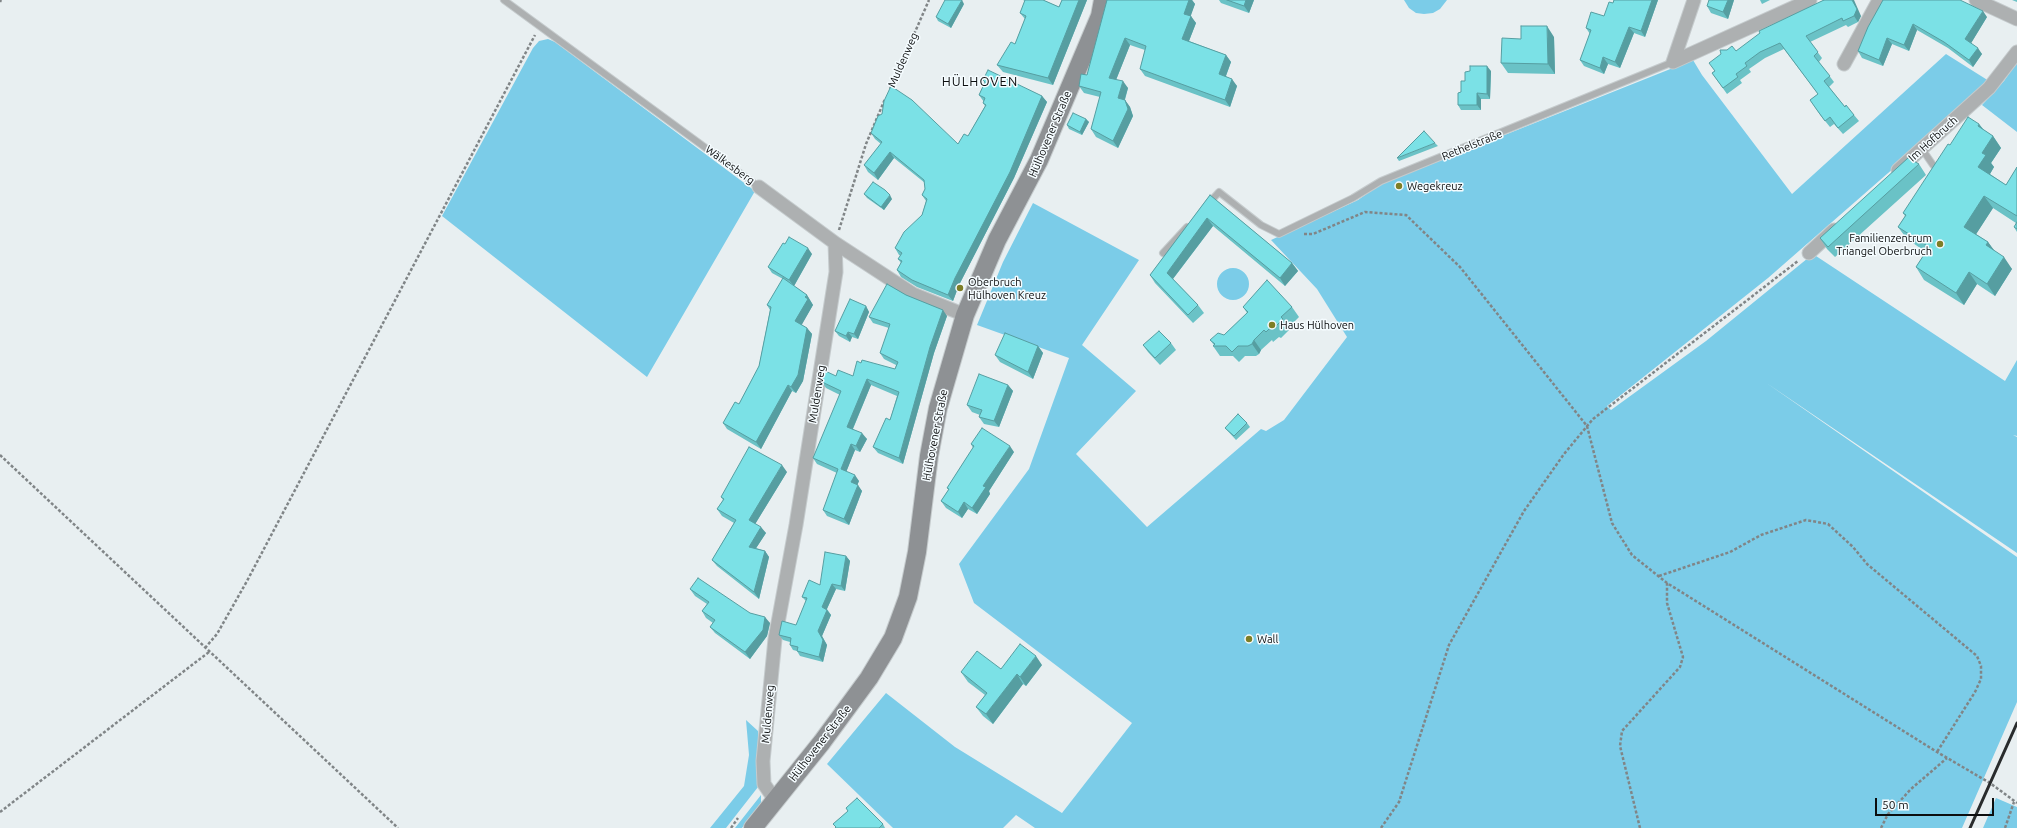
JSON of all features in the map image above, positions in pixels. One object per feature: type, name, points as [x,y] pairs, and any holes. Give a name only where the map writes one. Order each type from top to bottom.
[{"type":"main road","name":"Hülhovener Straße","points":[[753,828],[822,742],[869,678],[893,638],[908,597],[911,582],[938,408],[965,315],[997,240],[1039,160],[1100,16],[1103,0]]},
{"type":"street","points":[[1673,62],[1694,0]]},
{"type":"street","name":"Rethelstraße","points":[[1673,62],[1810,0]]},
{"type":"street","points":[[1844,64],[1879,0]]},
{"type":"street","points":[[1976,0],[2017,20]]},
{"type":"street","name":"Im Hofbruch","points":[[1888,180],[1989,88],[2017,52]]},
{"type":"street","name":"Wälkesberg","points":[[759,187],[835,244],[913,294],[965,315]]},
{"type":"street","points":[[1809,253],[1842,222]]},
{"type":"street","name":"Muldenweg","points":[[775,800],[764,784],[763,761],[775,639],[796,525],[836,272],[835,244]]},
{"type":"lane","name":"Wälkesberg","points":[[504,0],[759,187]]},
{"type":"lane","name":"Rethelstraße","points":[[1279,234],[1353,198],[1381,181],[1673,62]]},
{"type":"lane","points":[[1922,149],[1933,165]]},
{"type":"lane","points":[[1204,209],[1219,192],[1262,225],[1279,234]]},
{"type":"lane","points":[[1163,253],[1193,220]]},
{"type":"path","name":"Muldenweg","points":[[835,244],[866,144],[929,0]]},
{"type":"path","points":[[205,648],[217,634],[247,581],[539,26]]},
{"type":"path","points":[[1279,234],[1313,234],[1365,212],[1406,215],[1460,267],[1587,426],[1612,523],[1632,555],[1667,583],[1937,752],[1990,783],[2015,802],[2005,828]]},
{"type":"path","points":[[1381,828],[1399,802],[1449,645],[1524,511],[1587,426],[1611,404],[1809,253]]},
{"type":"path","points":[[0,455],[398,828]]},
{"type":"path","points":[[1659,576],[1730,552],[1761,535],[1806,520],[1828,524],[1853,547],[1867,564],[1977,656],[1981,666],[1981,679],[1937,752]]},
{"type":"path","points":[[1640,828],[1620,746],[1622,731],[1680,667],[1683,657],[1667,603],[1667,583]]},
{"type":"path","points":[[0,812],[209,652]]},
{"type":"path","points":[[1881,828],[1888,814],[1897,804],[1947,758]]},
{"type":"shaded area","points":[[1404,0],[1447,0],[1440,9],[1433,13],[1424,14],[1416,13],[1409,8]]},
{"type":"shaded area","points":[[548,39],[555,42],[755,191],[647,377],[442,216],[533,48],[539,41]]},
{"type":"shaded area","points":[[1946,54],[1989,81],[1943,125],[1768,278],[1607,406],[1611,410],[1706,341],[1813,254],[2005,381],[2017,360],[2017,436],[2013,435],[2017,437],[2017,553],[1765,382],[2017,557],[2017,702],[1962,828],[1035,828],[1016,815],[1003,828],[893,828],[827,764],[886,693],[955,747],[1062,813],[1132,723],[974,603],[959,564],[1029,469],[1069,358],[977,325],[1003,262],[1033,203],[1139,260],[1082,345],[1136,391],[1076,454],[1147,527],[1261,429],[1266,431],[1284,420],[1347,337],[1317,289],[1271,240],[1358,200],[1379,185],[1693,60],[1702,75],[1792,194]]},
{"type":"shaded area","points":[[2017,62],[2017,132],[1982,105],[2004,81]]},
{"type":"shaded area","points":[[1230,268],[1236,268],[1245,272],[1249,284],[1245,296],[1236,300],[1230,300],[1221,296],[1217,287],[1217,281],[1221,272]]},
{"type":"shaded area","points":[[746,720],[758,731],[758,787],[726,828],[710,828],[744,786],[749,755]]},
{"type":"shaded area","points":[[761,795],[761,803],[742,828],[735,828]]},
{"type":"shaded area","points":[[1996,798],[2017,807],[2017,828],[1983,828]]},
{"type":"building","points":[[945,0],[962,0],[948,24],[936,17]]},
{"type":"building","points":[[1025,0],[1043,0],[1059,7],[1062,0],[1079,0],[1048,78],[997,65],[1011,42],[1015,44],[1026,16],[1020,13]]},
{"type":"building","points":[[1107,0],[1189,0],[1184,14],[1191,16],[1182,39],[1226,55],[1219,74],[1232,79],[1225,100],[1140,69],[1146,46],[1125,38],[1109,78],[1123,81],[1118,98],[1125,100],[1128,109],[1113,141],[1091,129],[1101,92],[1079,86],[1081,74],[1087,75]]},
{"type":"building","points":[[1227,0],[1246,0],[1244,6]]},
{"type":"building","points":[[1614,0],[1652,0],[1641,31],[1629,27],[1615,62],[1603,57],[1600,68],[1580,60],[1591,30],[1586,28],[1591,12],[1604,16],[1609,2],[1613,3]]},
{"type":"building","points":[[1709,0],[1728,0],[1723,12],[1707,6]]},
{"type":"building","points":[[1824,0],[1852,0],[1857,9],[1854,16],[1843,21],[1842,18],[1806,36],[1818,52],[1814,56],[1830,76],[1824,81],[1845,107],[1846,105],[1854,115],[1838,128],[1830,117],[1825,121],[1810,100],[1818,94],[1780,43],[1760,52],[1745,63],[1747,66],[1736,74],[1738,77],[1723,88],[1712,73],[1715,71],[1709,63],[1721,54],[1720,50],[1727,50],[1732,46],[1736,51],[1760,33],[1759,31]]},
{"type":"building","points":[[1883,0],[1960,0],[1983,11],[1965,39],[1978,48],[1969,60],[1944,42],[1913,24],[1904,45],[1887,38],[1879,60],[1858,51],[1868,27]]},
{"type":"building","points":[[1521,26],[1547,26],[1548,64],[1501,63],[1502,38],[1521,39]]},
{"type":"building","points":[[1470,66],[1487,66],[1487,94],[1477,93],[1477,105],[1458,105],[1458,93],[1461,92],[1461,81],[1465,81],[1465,72],[1470,71]]},
{"type":"building","points":[[988,70],[1042,96],[1010,172],[955,278],[948,295],[912,280],[897,270],[902,261],[898,259],[902,253],[895,248],[904,232],[922,215],[927,199],[922,195],[925,189],[924,180],[890,152],[874,173],[864,165],[882,142],[871,133],[878,116],[882,114],[884,101],[891,86],[912,100],[958,144],[964,134],[968,136],[986,105],[983,103],[985,98],[979,95],[985,82],[983,80]]},
{"type":"building","points":[[1073,113],[1086,119],[1080,132],[1067,125]]},
{"type":"building","points":[[1968,117],[1993,136],[1982,153],[1986,155],[1978,167],[2006,185],[2017,167],[2017,216],[1984,196],[1964,227],[1988,242],[1986,245],[2004,257],[1987,284],[1969,272],[1956,293],[1916,267],[1929,247],[1898,227],[1906,215],[1903,213],[1948,144],[1950,145]]},
{"type":"building","points":[[1424,131],[1435,143],[1397,158]]},
{"type":"building","points":[[1908,158],[1919,164],[1828,247],[1820,238]]},
{"type":"building","points":[[873,182],[890,195],[881,207],[864,194]]},
{"type":"building","points":[[1210,195],[1292,263],[1280,278],[1207,218],[1167,273],[1198,305],[1188,315],[1150,275]]},
{"type":"building","points":[[2017,222],[2017,229],[2014,227]]},
{"type":"building","points":[[789,237],[808,248],[789,280],[768,267],[783,243],[785,244]]},
{"type":"building","points":[[783,278],[807,295],[805,297],[808,299],[795,321],[807,328],[798,375],[791,387],[788,385],[756,442],[723,423],[735,402],[739,404],[759,366],[771,307],[767,305]]},
{"type":"building","points":[[1267,280],[1292,307],[1281,317],[1283,319],[1274,328],[1272,326],[1266,332],[1264,330],[1252,344],[1248,346],[1238,346],[1232,352],[1226,346],[1213,346],[1215,344],[1210,340],[1218,333],[1224,335],[1248,312],[1243,307]]},
{"type":"building","points":[[887,284],[906,295],[943,310],[930,347],[899,458],[873,447],[886,418],[890,420],[899,392],[867,379],[847,427],[862,433],[856,446],[851,444],[841,469],[855,475],[851,482],[858,485],[844,519],[823,510],[838,469],[813,458],[841,391],[822,382],[823,370],[836,376],[838,370],[853,376],[857,361],[861,363],[862,360],[895,369],[898,362],[880,353],[890,324],[869,317]]},
{"type":"building","points":[[850,299],[866,306],[854,334],[848,332],[846,336],[835,331]]},
{"type":"building","points":[[1159,331],[1171,343],[1155,358],[1143,345]]},
{"type":"building","points":[[1005,333],[1038,346],[1028,372],[995,355]]},
{"type":"building","points":[[979,374],[1008,385],[994,421],[979,417],[982,410],[967,405]]},
{"type":"building","points":[[1238,414],[1247,423],[1234,436],[1225,428]]},
{"type":"building","points":[[982,428],[1010,446],[983,486],[986,487],[972,508],[964,502],[958,512],[941,501],[949,489],[947,488],[974,446],[971,444]]},
{"type":"building","points":[[749,447],[782,465],[749,520],[761,527],[749,547],[765,551],[754,592],[712,560],[736,520],[717,509],[724,499],[721,497]]},
{"type":"building","points":[[825,552],[846,556],[841,586],[832,584],[822,607],[827,610],[818,631],[823,640],[819,657],[797,651],[798,647],[790,645],[791,638],[779,635],[782,621],[796,625],[807,598],[802,597],[809,580],[820,585]]},
{"type":"building","points":[[698,578],[750,613],[765,617],[763,630],[745,652],[710,627],[715,620],[702,611],[709,602],[690,589]]},
{"type":"building","points":[[1020,644],[1036,656],[1020,677],[1017,674],[986,714],[976,707],[987,693],[961,672],[977,651],[1001,669]]},
{"type":"building","points":[[857,798],[883,824],[879,828],[835,828],[836,827],[833,824],[848,811],[846,808]]},
{"type":"railway","points":[[1970,828],[2017,723]]},
{"type":"place","name":"Wegekreuz","points":[[1399,186]]},
{"type":"place","name":"Familienzentrum Triangel Oberbruch","points":[[1940,244]]},
{"type":"place","name":"Oberbruch Hülhoven Kreuz","points":[[960,288]]},
{"type":"place","name":"Haus Hülhoven","points":[[1272,325]]},
{"type":"place","name":"Wall","points":[[1249,639]]},
{"type":"district","name":"HÜLHOVEN","points":[[980,82]]}]
